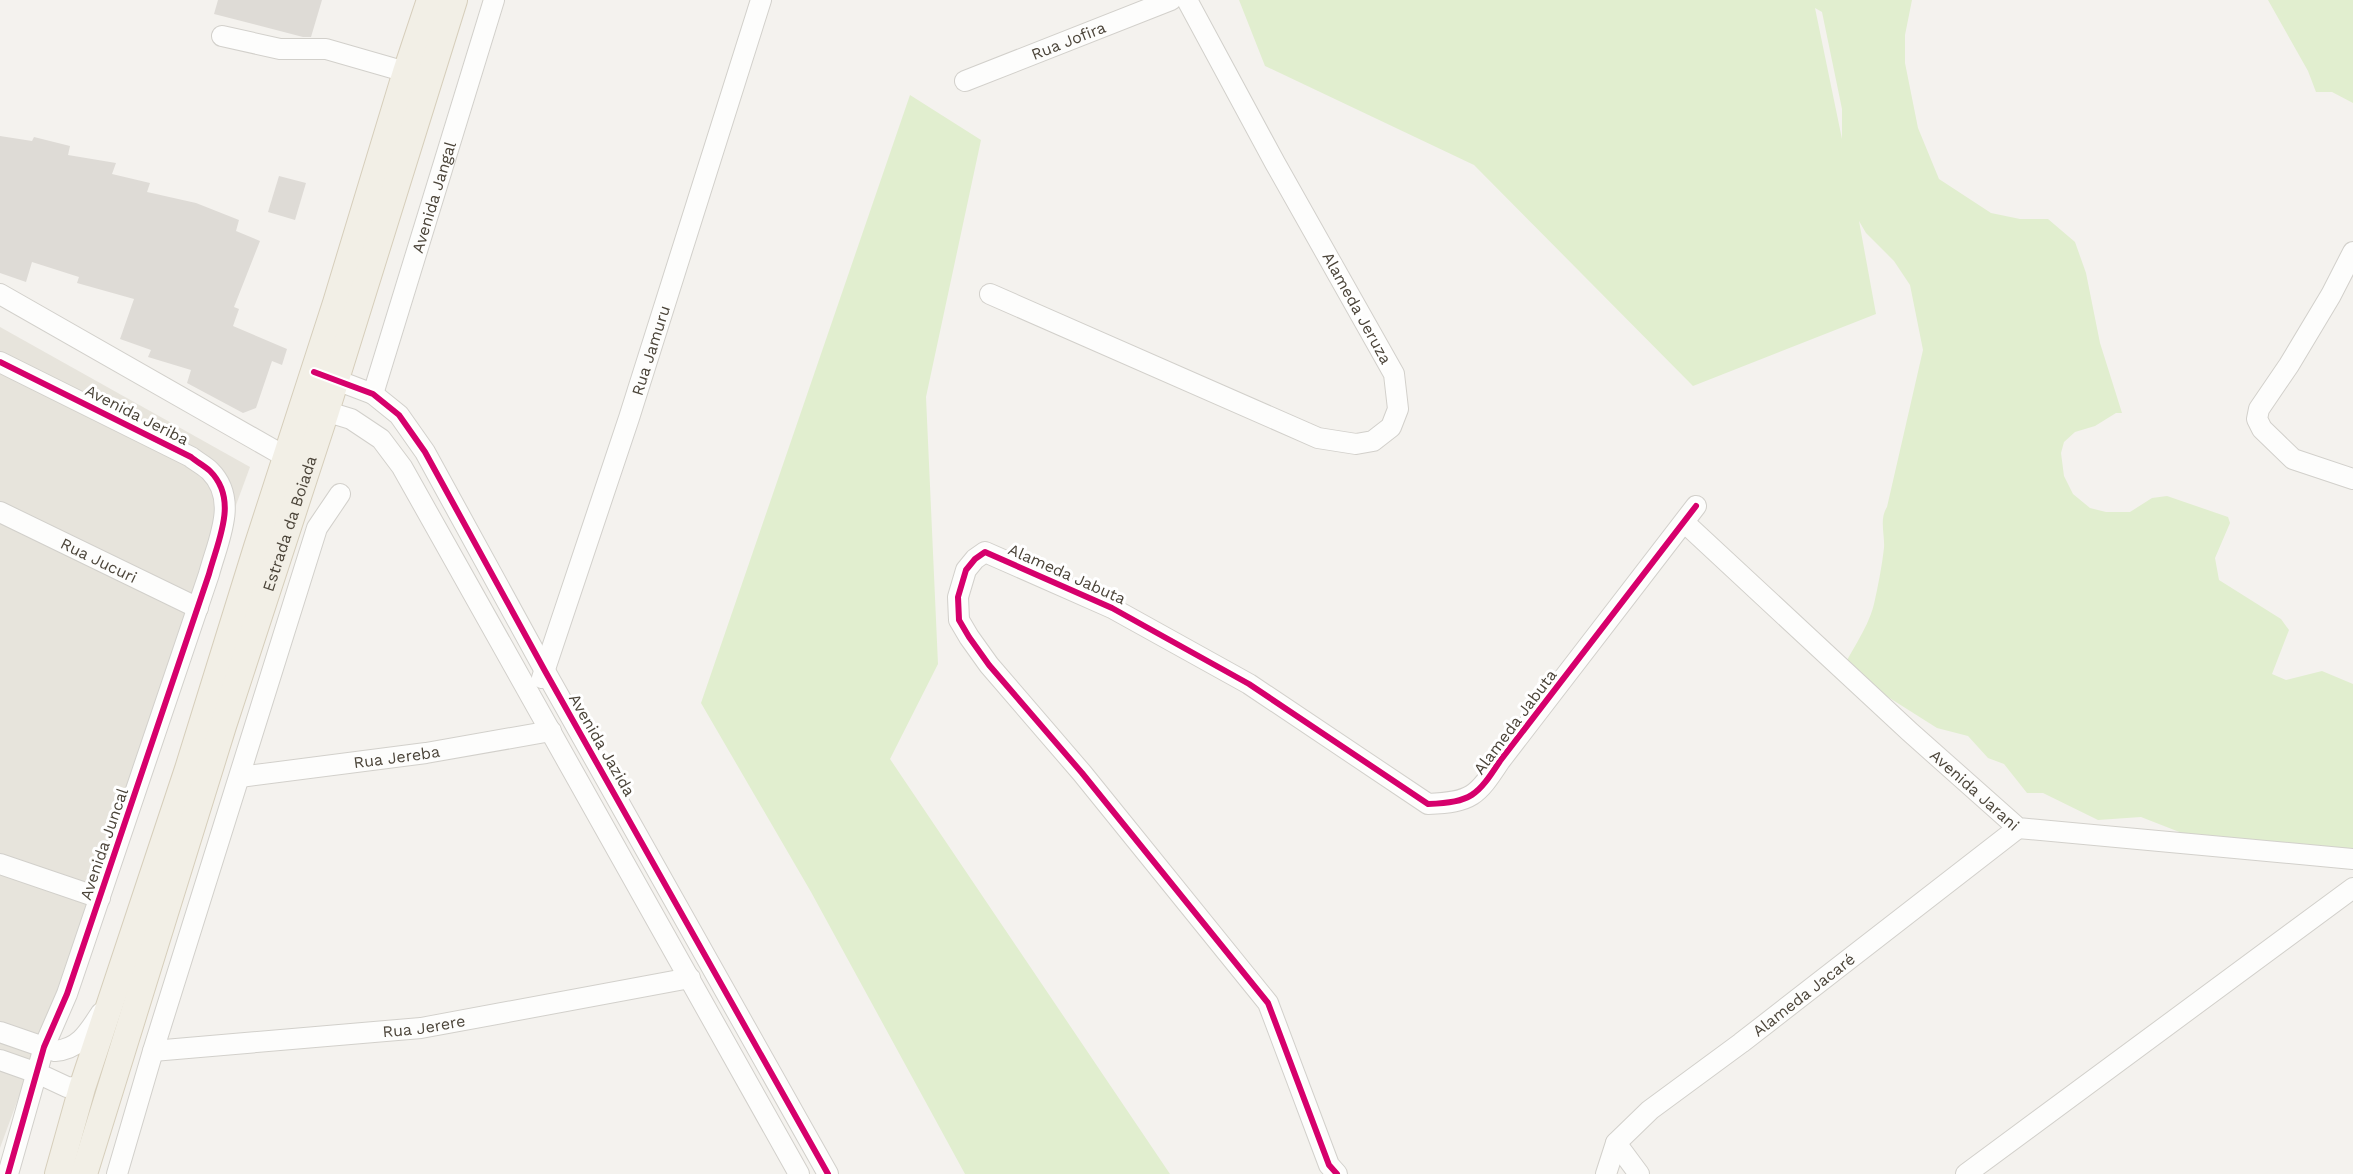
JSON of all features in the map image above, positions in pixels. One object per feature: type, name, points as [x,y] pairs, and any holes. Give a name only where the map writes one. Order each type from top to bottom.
[{"type":"main road","name":"Estrada da Boiada","points":[[125,1047],[224,726],[325,375],[406,72],[430,0]]},
{"type":"main road","name":"Estrada da Boiada","points":[[325,375],[454,0]]},
{"type":"main road","name":"Estrada da Boiada","points":[[58,1174],[82,1088],[188,769],[286,457],[315,408]]},
{"type":"main road","points":[[82,1088],[106,1081],[125,1047]]},
{"type":"main road","points":[[84,1174],[125,1047]]},
{"type":"street","name":"Avenida Jangal","points":[[373,394],[494,0]]},
{"type":"street","name":"Rua Jamuru","points":[[532,699],[545,671],[629,418],[761,0]]},
{"type":"street","name":"Rua Jofira","points":[[965,81],[1171,0]]},
{"type":"street","name":"Alameda Jeruza","points":[[990,294],[1318,438],[1356,444],[1373,441],[1391,427],[1398,408],[1394,374],[1275,163],[1187,0]]},
{"type":"street","points":[[222,36],[280,49],[326,49],[406,72]]},
{"type":"street","points":[[2353,252],[2307,335],[2259,409],[2257,419],[2262,429],[2293,459],[2353,479]]},
{"type":"street","points":[[0,294],[286,457]]},
{"type":"street","name":"Avenida Jeriba","points":[[0,362],[191,457],[210,470],[222,487],[226,508],[225,522]]},
{"type":"street","name":"Avenida Jazida","points":[[325,375],[373,394],[399,415],[425,452],[545,671],[828,1174]]},
{"type":"street","points":[[315,408],[351,419],[381,439],[402,467],[799,1174]]},
{"type":"street","points":[[117,1174],[153,1051],[317,528],[340,494]]},
{"type":"street","name":"Alameda Jabuta","points":[[1337,1174],[1329,1165],[1268,1003],[1082,773],[989,665],[969,637],[960,620],[958,597],[966,570],[985,552],[1112,608],[1249,684],[1428,804],[1440,804],[1459,802],[1482,789],[1500,761],[1696,506]]},
{"type":"street","name":"Rua Jucuri","points":[[0,512],[198,608]]},
{"type":"street","name":"Avenida Juncal","points":[[8,1174],[44,1047],[67,994],[225,522]]},
{"type":"street","name":"Avenida Jarani","points":[[1685,523],[1910,732],[2018,828],[2353,859]]},
{"type":"street","name":"Rua Jereba","points":[[240,777],[426,753],[551,730]]},
{"type":"street","name":"Alameda Jacaré","points":[[1606,1174],[1616,1143],[1650,1110],[1741,1043],[2018,828]]},
{"type":"street","points":[[0,864],[100,898]]},
{"type":"street","points":[[1966,1174],[2353,888]]},
{"type":"street","name":"Rua Jerere","points":[[153,1051],[421,1028],[691,978],[689,970],[699,959],[713,968]]},
{"type":"street","points":[[0,1032],[55,1052],[63,1051],[80,1043],[111,999]]},
{"type":"street","points":[[0,1060],[67,1087],[82,1088]]},
{"type":"street","points":[[1616,1143],[1639,1174]]},
{"type":"shaded area","points":[[0,327],[250,467],[0,1148]]},
{"type":"green space","points":[[1239,0],[1912,0],[1905,35],[1905,63],[1918,128],[1939,179],[1991,213],[2020,219],[2048,219],[2075,242],[2086,273],[2100,343],[2122,413],[2116,413],[2095,426],[2075,432],[2064,442],[2061,453],[2064,476],[2073,494],[2090,508],[2106,512],[2130,512],[2152,498],[2167,496],[2228,517],[2230,523],[2215,558],[2219,580],[2281,619],[2289,630],[2272,674],[2286,680],[2322,671],[2353,684],[2353,848],[2338,851],[2205,842],[2141,817],[2098,820],[2043,793],[2027,793],[2004,764],[1988,758],[1968,736],[1937,728],[1869,685],[1846,679],[1838,680],[1867,624],[1874,604],[1884,548],[1883,517],[1923,350],[1910,285],[1894,261],[1866,233],[1859,221],[1876,314],[1693,386],[1474,165],[1265,66]],"holes":[[[1815,8],[1822,12],[1842,109],[1842,139]]]},
{"type":"green space","points":[[2268,0],[2353,0],[2353,103],[2332,92],[2316,92],[2308,71]]},
{"type":"green space","points":[[910,95],[981,140],[926,397],[938,664],[890,759],[1170,1174],[965,1174],[811,892],[701,703]]},
{"type":"building","points":[[218,0],[322,0],[311,37],[303,37],[214,14]]},
{"type":"building","points":[[0,136],[32,141],[34,137],[70,146],[68,155],[116,163],[112,174],[150,183],[147,192],[196,203],[239,220],[236,231],[260,241],[234,307],[239,309],[233,326],[287,349],[282,365],[272,361],[256,408],[243,413],[187,383],[191,370],[148,357],[151,350],[120,339],[134,299],[77,283],[79,277],[32,262],[26,282],[0,273]]},
{"type":"building","points":[[279,176],[306,183],[295,220],[268,212]]},
{"type":"cycle path","points":[[0,362],[191,457],[210,471],[219,482],[225,507],[221,534],[209,574],[67,994],[44,1047],[8,1174]]},
{"type":"cycle path","points":[[314,372],[373,394],[399,415],[425,452],[545,671],[828,1174]]},
{"type":"cycle path","points":[[1337,1174],[1329,1165],[1268,1003],[1082,773],[989,665],[969,637],[959,620],[958,597],[966,570],[985,552],[1112,608],[1249,684],[1428,804],[1443,803],[1464,799],[1472,795],[1485,782],[1696,506]]}]
